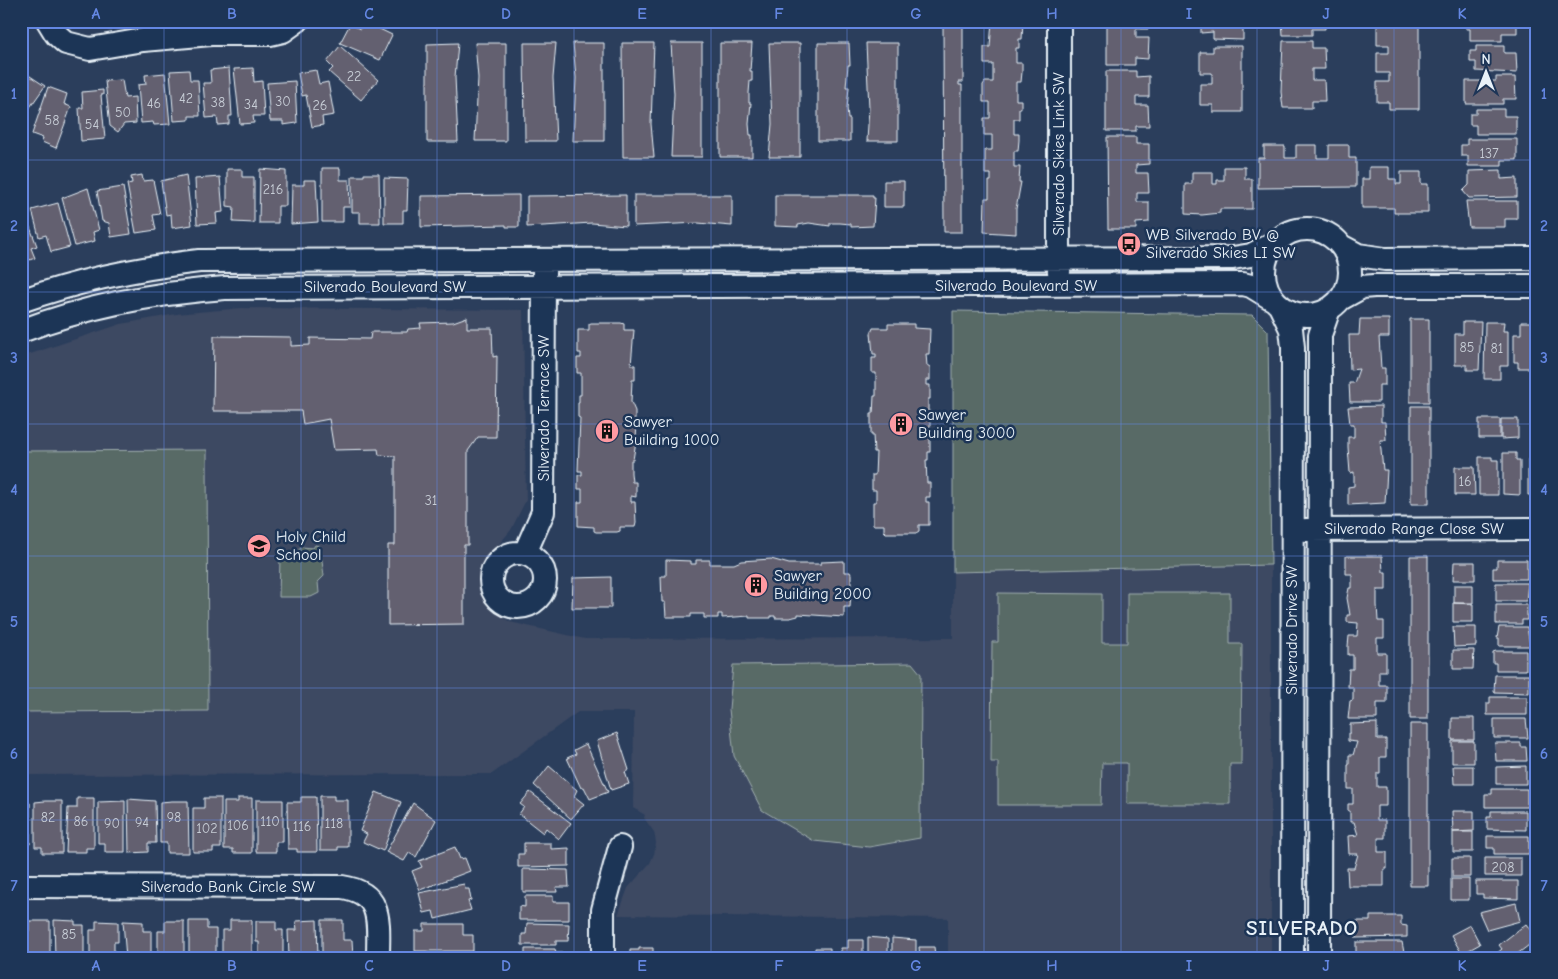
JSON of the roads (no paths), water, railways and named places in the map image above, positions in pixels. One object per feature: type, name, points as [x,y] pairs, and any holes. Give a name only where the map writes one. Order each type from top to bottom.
[{"type":"street","points":[[48,21],[56,34],[66,44],[90,49],[143,40],[211,34],[270,34],[283,31],[297,21]]},
{"type":"street","name":"Silverado Skies Link SW","points":[[1059,21],[1059,286]]},
{"type":"street","points":[[1537,258],[1385,258],[1358,255],[1343,247],[1334,238],[1322,231],[1309,228],[1296,230],[1284,235],[1274,243],[1264,266],[1264,278],[1277,303],[1291,312],[1304,315],[1317,314],[1362,287],[1537,286]]},
{"type":"street","name":"Silverado Boulevard SW","points":[[21,301],[94,279],[140,269],[200,261],[1233,258],[1251,255],[1274,243]]},
{"type":"street","points":[[1335,304],[1348,286],[1351,273],[1349,259],[1343,247]]},
{"type":"street","name":"Silverado Terrace SW","points":[[525,553],[543,512],[544,259]]},
{"type":"street","points":[[753,259],[753,286]]},
{"type":"street","name":"Silverado Boulevard SW","points":[[21,331],[90,308],[178,291],[225,288],[1242,284],[1251,286],[1277,303]]},
{"type":"street","name":"Silverado Drive SW","points":[[1277,303],[1291,330],[1293,347],[1292,958]]},
{"type":"street","name":"Silverado Drive SW","points":[[1319,958],[1320,335],[1335,304]]},
{"type":"street","name":"Silverado Range Close SW","points":[[1292,530],[1537,529]]},
{"type":"street","points":[[603,958],[603,910],[620,847]]},
{"type":"street","name":"Silverado Bank Circle SW","points":[[21,886],[342,887],[355,889],[366,895],[376,911],[378,958]]},
{"type":"street","points":[[1292,904],[1319,904]]},
{"type":"place","name":"WB Silverado BV @ Silverado Skies LI SW","points":[[1129,244]]},
{"type":"place","name":"Sawyer Building 3000","points":[[901,424]]},
{"type":"place","name":"Sawyer Building 1000","points":[[607,431]]},
{"type":"place","name":"Holy Child School","points":[[259,546]]},
{"type":"place","name":"Sawyer Building 2000","points":[[756,585]]},
{"type":"district","name":"SILVERADO","points":[[1302,928]]}]
